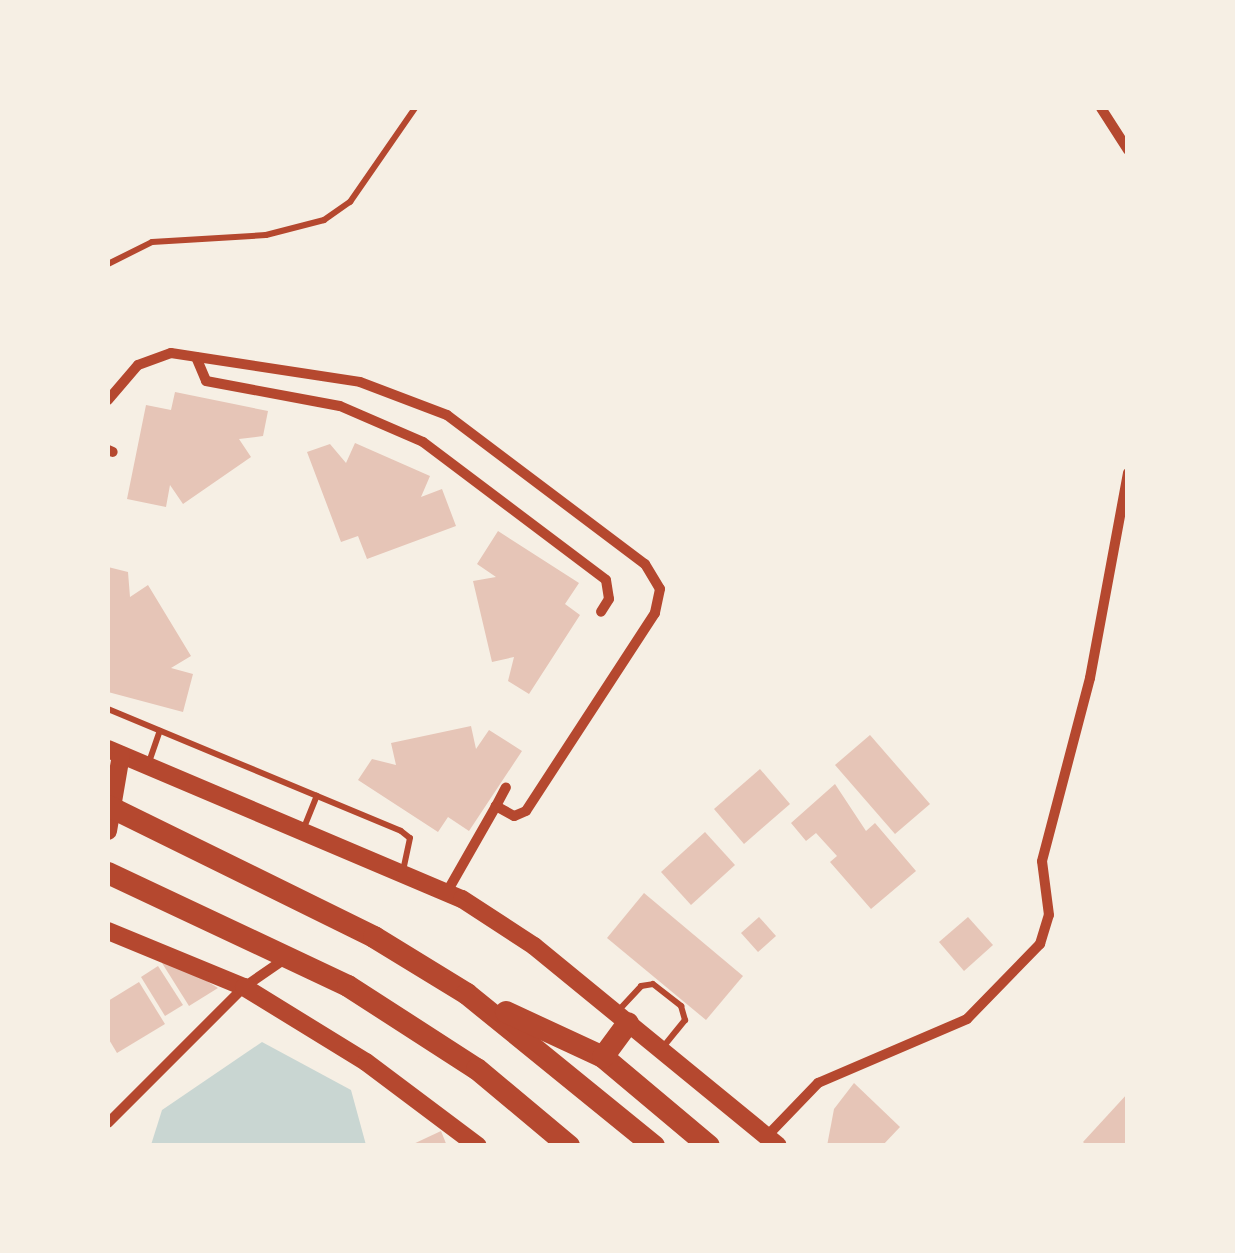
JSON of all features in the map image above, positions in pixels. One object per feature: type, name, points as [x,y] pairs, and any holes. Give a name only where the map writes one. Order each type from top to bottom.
[{"type":"highway","points":[[109,806],[374,936],[467,994],[603,1057],[710,1146]]},
{"type":"highway","points":[[108,873],[348,986],[477,1070],[570,1146]]},
{"type":"highway","points":[[467,994],[654,1146]]},
{"type":"highway","points":[[603,1057],[622,1018]]},
{"type":"street","points":[[1101,108],[1128,150]]},
{"type":"street","points":[[108,400],[138,364],[171,353],[360,382],[447,415],[645,564],[660,589],[655,614],[526,811],[514,816],[496,806]]},
{"type":"street","points":[[196,356],[206,381],[340,406],[423,442],[606,580],[608,599],[601,612]]},
{"type":"street","points":[[108,831],[114,752],[446,892],[534,946],[773,1141],[818,1083],[967,1019],[1040,944],[1049,915],[1042,861],[1090,678],[1128,472]]},
{"type":"street","points":[[446,892],[506,788]]},
{"type":"street","points":[[108,931],[244,987],[366,1062],[478,1146]]},
{"type":"street","points":[[108,1124],[244,987],[287,958]]},
{"type":"lane","points":[[108,264],[152,242],[266,234],[324,220],[350,202],[415,108]]},
{"type":"lane","points":[[108,709],[410,838],[403,875]]},
{"type":"lane","points":[[148,766],[160,731]]},
{"type":"lane","points":[[302,832],[317,796]]},
{"type":"lane","points":[[622,1018],[640,986],[652,984],[680,1006],[685,1020],[661,1049]]},
{"type":"shaded area","points":[[262,1042],[351,1090],[366,1145],[151,1145],[162,1110]]},
{"type":"building","points":[[175,392],[268,411],[263,436],[239,439],[251,457],[183,504],[170,485],[166,507],[127,499],[146,405],[171,410]]},
{"type":"building","points":[[355,443],[430,476],[421,497],[442,489],[456,526],[367,559],[358,536],[341,542],[307,452],[330,444],[346,463]]},
{"type":"building","points":[[498,531],[579,583],[565,604],[580,615],[529,694],[508,681],[514,657],[492,662],[473,581],[496,577],[477,564]]},
{"type":"building","points":[[108,567],[128,572],[130,597],[148,585],[191,656],[171,668],[193,674],[183,712],[108,692]]},
{"type":"building","points":[[471,726],[476,749],[489,730],[522,751],[469,831],[448,817],[438,832],[358,780],[372,759],[396,765],[391,743]]},
{"type":"building","points":[[870,735],[930,804],[895,834],[835,765]]},
{"type":"building","points":[[760,769],[790,804],[744,844],[714,809]]},
{"type":"building","points":[[835,784],[866,831],[875,823],[916,871],[871,909],[830,862],[837,856],[816,833],[806,841],[791,823]]},
{"type":"building","points":[[705,832],[735,865],[691,905],[661,872]]},
{"type":"building","points":[[644,893],[743,976],[706,1020],[607,938]]},
{"type":"building","points":[[759,917],[776,936],[758,952],[741,933]]},
{"type":"building","points":[[968,917],[993,945],[964,971],[939,942]]},
{"type":"building","points":[[173,960],[218,988],[189,1006],[162,963]]},
{"type":"building","points":[[158,966],[183,1005],[165,1016],[141,977]]},
{"type":"building","points":[[139,982],[165,1024],[117,1053],[108,1038],[108,1001]]},
{"type":"building","points":[[854,1083],[900,1127],[882,1146],[827,1146],[834,1109]]},
{"type":"building","points":[[1128,1093],[1128,1146],[1087,1146],[1083,1142]]},
{"type":"building","points":[[441,1131],[447,1146],[409,1146]]}]
